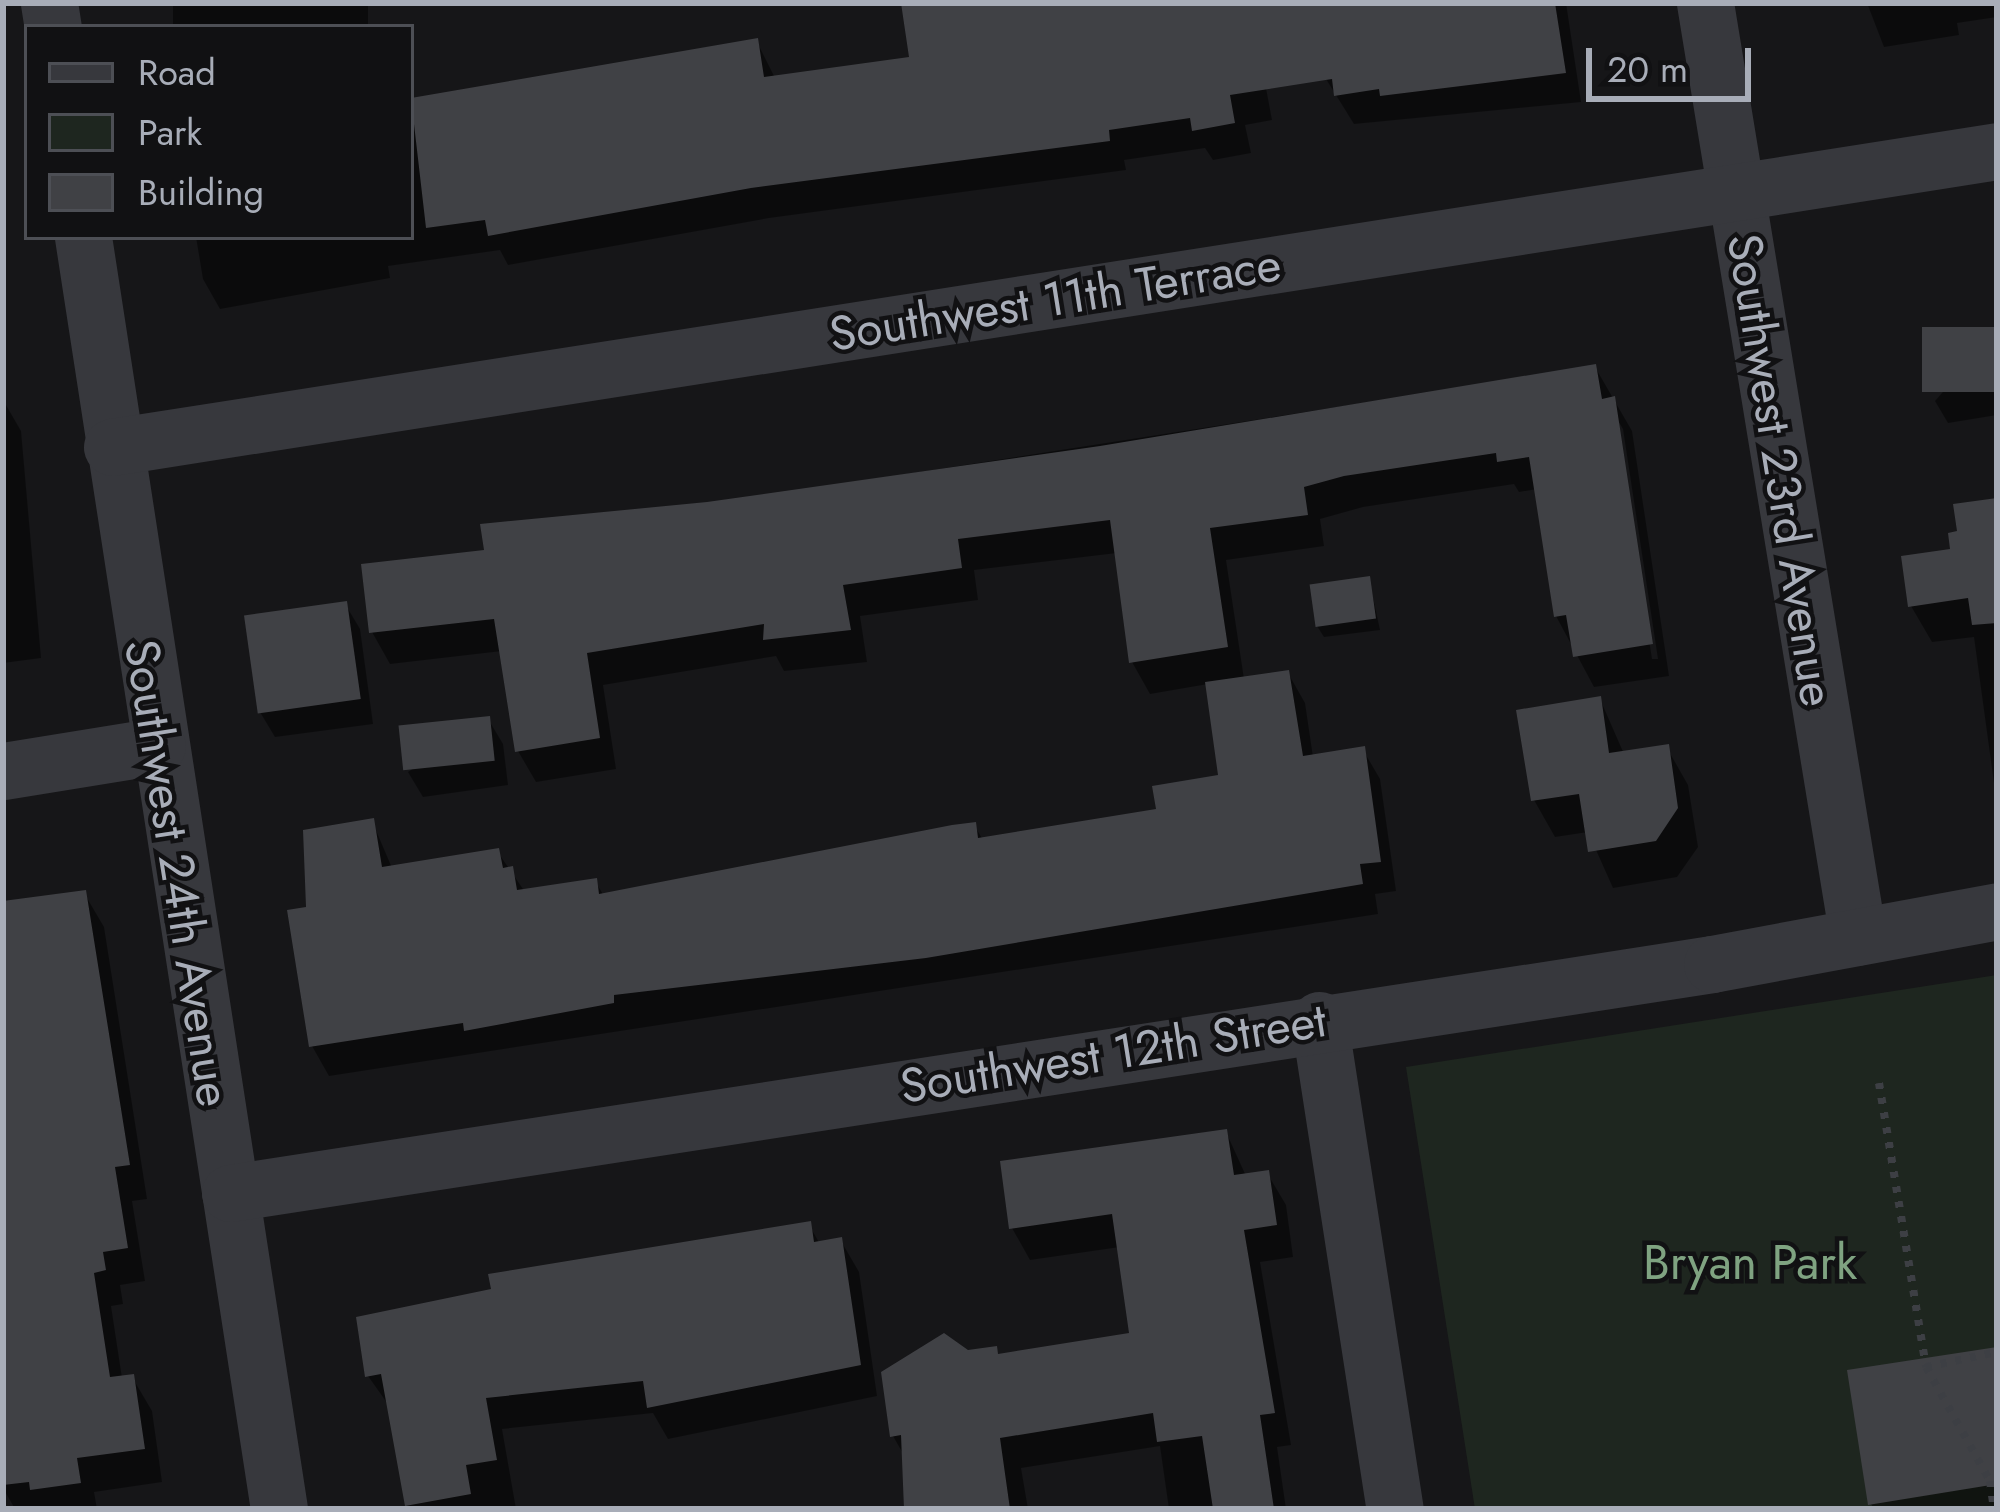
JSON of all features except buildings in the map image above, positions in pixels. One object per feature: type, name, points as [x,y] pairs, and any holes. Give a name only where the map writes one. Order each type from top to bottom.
[{"type":"street","name":"Southwest 23rd Avenue","points":[[1705,3],[1858,937]]},
{"type":"street","name":"Southwest 11th Terrace","points":[[112,447],[1997,151]]},
{"type":"street","name":"Southwest 24th Avenue","points":[[82,240],[157,746],[279,1509]]},
{"type":"street","points":[[3,771],[157,746]]},
{"type":"street","name":"Southwest 12th Street","points":[[230,1193],[1858,937],[1997,911]]},
{"type":"street","points":[[1319,1020],[1395,1509]]},
{"type":"path","points":[[1880,1083],[1926,1367],[1990,1481],[1994,1509]]},
{"type":"path","points":[[1926,1367],[1997,1352]]},
{"type":"green space","name":"Bryan Park","points":[[1997,975],[1997,1509],[1475,1509],[1406,1067]]}]
